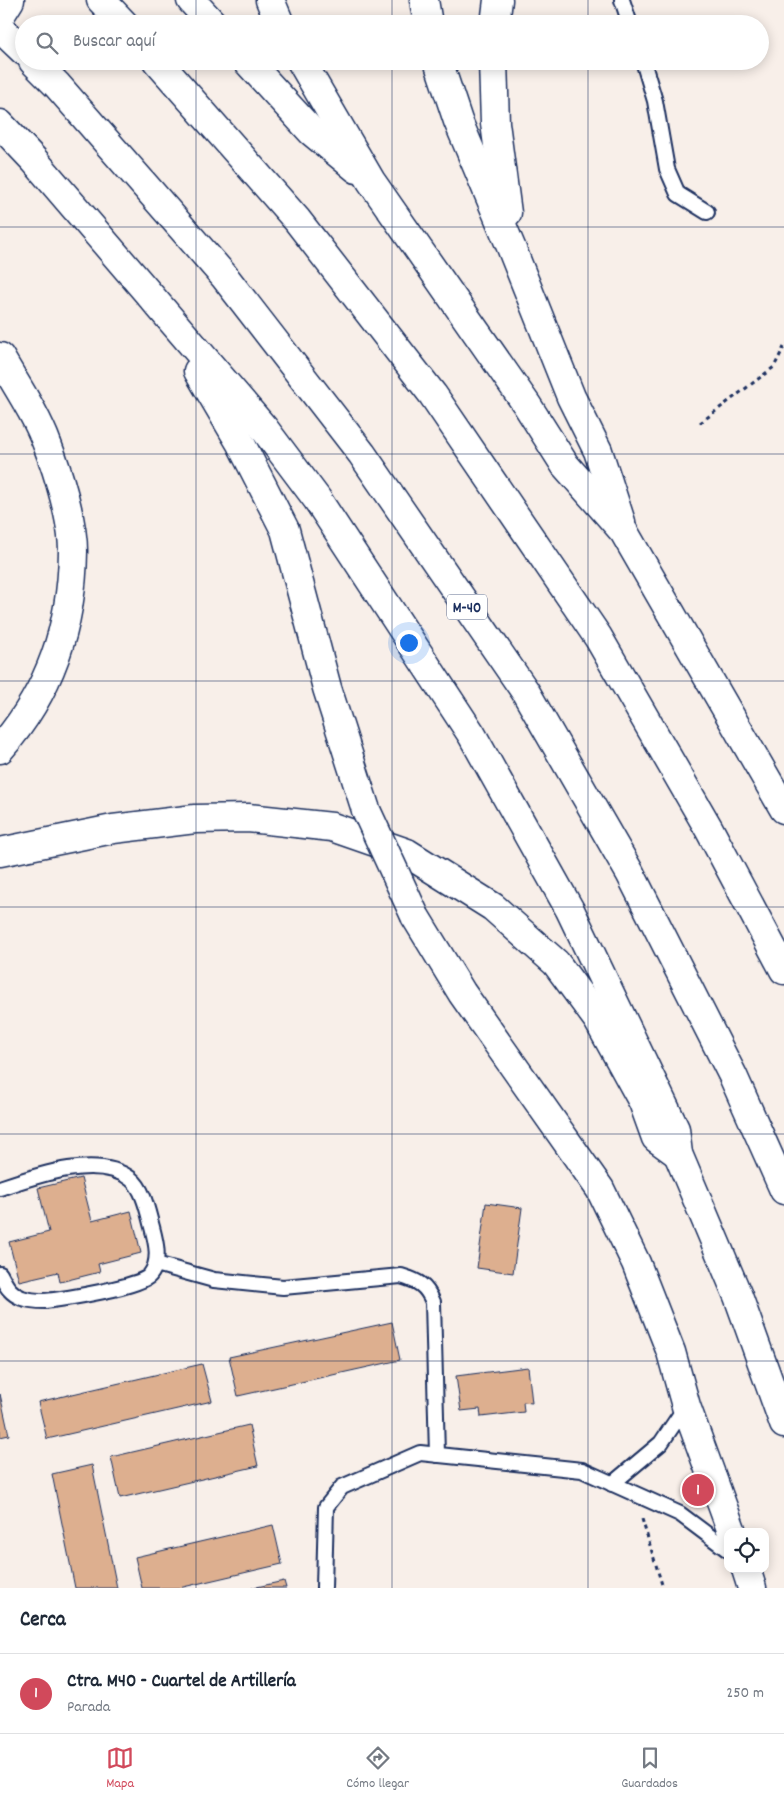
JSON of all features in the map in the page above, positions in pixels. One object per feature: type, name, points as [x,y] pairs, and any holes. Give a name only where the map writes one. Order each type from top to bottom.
[{"type":"highway","points":[[0,5],[4,0]]},
{"type":"highway","points":[[0,16],[10,0]]},
{"type":"highway","points":[[191,0],[205,15]]},
{"type":"highway","points":[[270,0],[276,15]]},
{"type":"highway","points":[[424,0],[426,15]]},
{"type":"highway","points":[[496,15],[498,0]]},
{"type":"highway","points":[[0,28],[15,43]]},
{"type":"highway","name":"M-40","points":[[42,70],[224,276],[350,438],[525,691],[630,873],[733,1076],[784,1190]]},
{"type":"highway","points":[[165,70],[297,220],[433,395],[598,638],[709,829],[784,970]]},
{"type":"highway","points":[[255,70],[312,132],[371,181]]},
{"type":"highway","points":[[305,70],[371,181],[527,405],[565,465],[624,532],[784,809]]},
{"type":"highway","points":[[441,70],[458,121],[571,397],[598,451],[624,532]]},
{"type":"highway","points":[[493,70],[495,123],[511,247]]},
{"type":"highway","points":[[0,124],[34,160],[263,427],[317,499],[472,735],[570,910],[675,1129],[678,1154],[738,1296],[784,1424]]},
{"type":"highway","points":[[163,311],[241,444],[285,530],[327,688],[366,810],[415,916],[462,993],[600,1189],[636,1263],[671,1352],[686,1406],[731,1528]]},
{"type":"highway","points":[[0,357],[47,442],[64,497],[73,549],[67,621],[47,679],[22,724],[0,749]]},
{"type":"highway","points":[[0,852],[112,829],[195,819],[248,818],[332,827],[407,853],[493,907],[556,963],[598,1020],[643,1102],[656,1138],[678,1154]]},
{"type":"highway","points":[[747,1573],[752,1588]]},
{"type":"lane","points":[[622,0],[627,15]]},
{"type":"lane","points":[[646,70],[656,101],[666,169],[678,194],[708,212]]},
{"type":"lane","points":[[0,1188],[29,1178],[86,1167],[114,1170],[132,1180],[145,1202],[156,1243],[156,1264],[149,1276],[132,1285],[43,1301],[23,1298],[8,1290],[0,1274]]},
{"type":"lane","points":[[156,1264],[214,1280],[283,1287],[401,1276],[417,1280],[428,1288],[433,1302],[437,1455]]},
{"type":"lane","points":[[612,1484],[661,1443],[686,1406]]},
{"type":"lane","points":[[324,1588],[326,1507],[342,1487],[420,1453],[582,1470],[680,1514],[724,1547]]},
{"type":"path","points":[[700,423],[774,367],[784,347]]},
{"type":"path","points":[[635,1494],[663,1588]]},
{"type":"building","points":[[81,1178],[92,1221],[131,1211],[141,1253],[98,1264],[100,1272],[60,1282],[58,1272],[19,1281],[9,1242],[49,1232],[38,1188]]},
{"type":"building","points":[[486,1203],[522,1208],[513,1273],[477,1268]]},
{"type":"building","points":[[392,1322],[400,1360],[238,1396],[229,1357]]},
{"type":"building","points":[[202,1364],[212,1401],[47,1439],[38,1402]]},
{"type":"building","points":[[528,1367],[532,1403],[523,1402],[524,1412],[481,1417],[480,1409],[461,1411],[456,1376]]},
{"type":"building","points":[[0,1394],[9,1435],[0,1437]]},
{"type":"building","points":[[249,1425],[258,1466],[120,1498],[111,1457]]},
{"type":"building","points":[[92,1465],[117,1588],[75,1588],[52,1474]]},
{"type":"building","points":[[273,1525],[282,1564],[179,1588],[142,1588],[135,1557]]},
{"type":"building","points":[[284,1581],[286,1588],[252,1588]]},
{"type":"place","name":"Ctra. M40 - Cuartel de Artillería","points":[[698,1490]]}]
